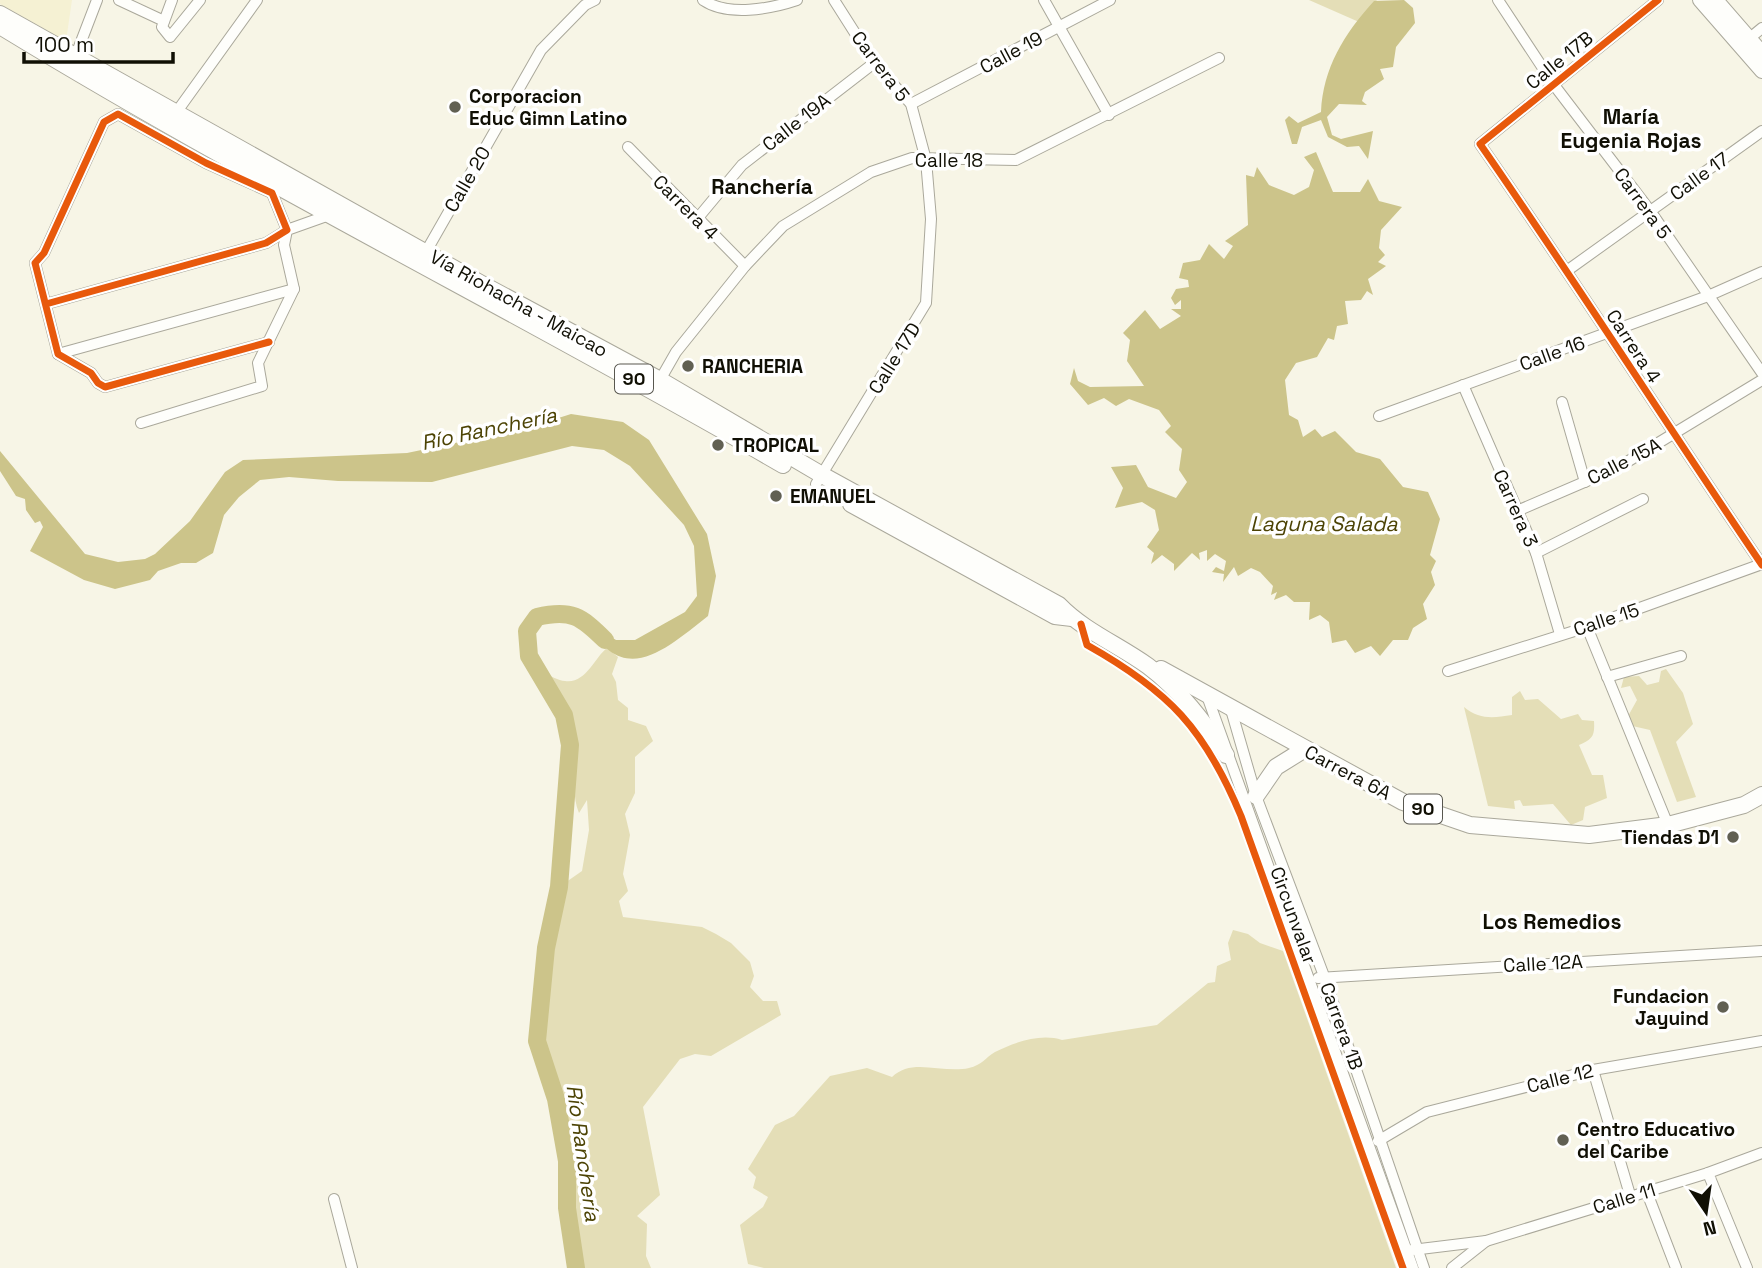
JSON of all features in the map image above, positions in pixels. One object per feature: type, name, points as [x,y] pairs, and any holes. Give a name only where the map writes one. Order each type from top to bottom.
[{"type":"highway","name":"Vía Riohacha - Maicao","points":[[0,13],[73,62]]},
{"type":"highway","name":"Vía Riohacha - Maicao","points":[[0,26],[73,62],[423,257],[1055,616],[1072,618],[1116,645]]},
{"type":"highway","name":"Vía Riohacha - Maicao","points":[[478,288],[660,380],[819,480]]},
{"type":"highway","name":"Carrera 6A","points":[[1116,645],[1404,802],[1470,825],[1589,835],[1668,825],[1744,805],[1762,795]]},
{"type":"highway","points":[[1116,645],[1149,667],[1179,693],[1205,722],[1226,755]]},
{"type":"highway","points":[[1256,796],[1276,767],[1305,749]]},
{"type":"main road","points":[[1700,0],[1745,43],[1762,53]]},
{"type":"main road","points":[[1716,0],[1762,71]]},
{"type":"street","points":[[73,62],[97,0]]},
{"type":"street","points":[[119,0],[164,21]]},
{"type":"street","points":[[172,0],[162,27],[170,37],[200,0]]},
{"type":"street","points":[[173,118],[257,0]]},
{"type":"street","name":"Calle 20","points":[[423,257],[541,50],[585,5],[595,0]]},
{"type":"street","points":[[703,0],[713,7],[769,9],[797,0]]},
{"type":"street","name":"Carrera 5","points":[[834,0],[874,63],[912,104],[926,160],[931,219]]},
{"type":"street","points":[[1044,0],[1109,115]]},
{"type":"street","name":"Calle 19","points":[[912,104],[1110,0]]},
{"type":"street","name":"Carrera 5","points":[[1498,0],[1554,85],[1651,212],[1762,373]]},
{"type":"street","name":"Calle 17B","points":[[1480,144],[1658,0]]},
{"type":"street","points":[[1745,43],[1762,28]]},
{"type":"street","name":"Calle 18","points":[[660,380],[676,352],[745,266],[783,226],[871,172],[912,158],[1017,160],[1219,58]]},
{"type":"street","name":"Calle 19A","points":[[697,219],[742,165],[874,63]]},
{"type":"street","points":[[141,423],[262,386],[258,363],[269,342],[294,289],[284,245],[287,230],[272,193],[206,163],[118,114],[104,122],[44,253],[35,263],[58,354],[91,373],[98,383],[105,387],[269,342]]},
{"type":"street","name":"Calle 17","points":[[1568,270],[1762,131]]},
{"type":"street","name":"Carrera 4","points":[[1480,144],[1568,270],[1605,334],[1762,565]]},
{"type":"street","name":"Carrera 4","points":[[628,147],[745,266]]},
{"type":"street","points":[[46,304],[266,243],[287,230],[335,209]]},
{"type":"street","name":"Calle 17D","points":[[819,480],[926,303],[931,219]]},
{"type":"street","name":"Calle 16","points":[[1379,416],[1708,296],[1762,272]]},
{"type":"street","points":[[58,354],[294,289]]},
{"type":"street","name":"Calle 15A","points":[[1517,511],[1617,468],[1762,380]]},
{"type":"street","name":"Carrera 3","points":[[1463,385],[1536,553],[1560,634]]},
{"type":"street","points":[[1562,402],[1585,482]]},
{"type":"street","points":[[1536,553],[1643,499]]},
{"type":"street","name":"Calle 15","points":[[1448,671],[1587,627],[1762,565]]},
{"type":"street","points":[[1587,627],[1668,825]]},
{"type":"street","points":[[1607,677],[1681,656]]},
{"type":"street","name":"Carrera 1B","points":[[1206,693],[1368,1146],[1412,1250],[1424,1268]]},
{"type":"street","name":"Carrera 1B","points":[[1230,706],[1256,796],[1382,1138],[1412,1250],[1413,1268]]},
{"type":"street","name":"Calle 12A","points":[[1308,981],[1324,976],[1762,951]]},
{"type":"street","name":"Calle 12","points":[[1368,1146],[1427,1112],[1592,1070],[1762,1041]]},
{"type":"street","points":[[1592,1070],[1630,1195]]},
{"type":"street","name":"Calle 11","points":[[1486,1241],[1708,1173],[1762,1153]]},
{"type":"street","points":[[1708,1173],[1747,1268]]},
{"type":"street","points":[[1647,1191],[1676,1268]]},
{"type":"street","points":[[334,1199],[352,1268]]},
{"type":"street","points":[[1412,1250],[1486,1241]]},
{"type":"street","points":[[1452,1268],[1486,1241]]},
{"type":"shaded area","points":[[0,0],[72,0],[66,41],[0,4]]},
{"type":"shaded area","points":[[1309,0],[1377,0],[1359,22]]},
{"type":"shaded area","points":[[607,648],[618,657],[612,674],[618,700],[628,708],[628,720],[646,726],[653,741],[635,757],[635,793],[625,814],[630,835],[623,874],[628,891],[619,901],[623,917],[702,927],[731,943],[750,962],[754,976],[750,987],[763,1001],[777,1001],[781,1015],[711,1056],[695,1054],[680,1059],[643,1107],[660,1195],[637,1216],[647,1224],[646,1256],[651,1268],[576,1268],[567,1208],[567,1161],[557,1103],[537,1041],[546,948],[559,887],[582,871],[589,830],[587,800],[579,813],[576,801],[575,732],[571,722],[566,723],[563,713],[540,677],[544,674],[562,681],[579,679]]},
{"type":"shaded area","points":[[1666,669],[1683,693],[1693,724],[1676,742],[1696,797],[1677,802],[1650,730],[1628,725],[1627,718],[1637,700],[1630,686],[1621,688],[1624,677],[1639,676],[1647,685],[1659,682],[1661,671]]},
{"type":"shaded area","points":[[1520,691],[1525,700],[1538,699],[1561,719],[1578,714],[1582,720],[1594,721],[1592,737],[1579,745],[1592,775],[1603,775],[1607,798],[1585,807],[1583,820],[1571,825],[1553,804],[1523,806],[1520,800],[1514,801],[1515,809],[1488,806],[1464,707],[1487,717],[1512,715],[1512,697]]},
{"type":"shaded area","points":[[1233,930],[1248,934],[1260,943],[1283,951],[1396,1268],[764,1268],[748,1264],[740,1225],[763,1207],[768,1197],[753,1188],[756,1177],[748,1169],[775,1125],[794,1116],[830,1076],[867,1068],[892,1077],[909,1068],[969,1068],[995,1052],[1028,1040],[1062,1040],[1157,1025],[1208,983],[1215,982],[1217,966],[1231,960],[1228,943]]},
{"type":"water","points":[[1404,0],[1413,8],[1415,23],[1396,47],[1393,67],[1380,69],[1384,79],[1365,92],[1362,101],[1367,105],[1339,104],[1327,117],[1332,135],[1341,139],[1373,131],[1368,159],[1359,146],[1347,147],[1328,137],[1321,120],[1302,127],[1297,144],[1292,144],[1285,120],[1289,116],[1298,123],[1321,112],[1331,66],[1353,26],[1374,1]]},
{"type":"water","name":"Laguna Salada","points":[[1316,152],[1333,192],[1360,192],[1368,179],[1379,201],[1402,207],[1381,230],[1379,248],[1385,255],[1378,262],[1386,266],[1368,279],[1373,295],[1367,291],[1361,300],[1345,301],[1348,324],[1337,326],[1334,340],[1328,338],[1317,357],[1296,363],[1285,380],[1289,415],[1298,420],[1303,437],[1315,429],[1322,437],[1335,431],[1356,452],[1380,459],[1403,487],[1428,492],[1440,519],[1430,555],[1436,561],[1431,572],[1435,585],[1423,604],[1427,619],[1413,628],[1408,640],[1393,640],[1380,656],[1371,646],[1355,653],[1346,640],[1332,643],[1329,622],[1320,615],[1309,620],[1310,602],[1294,602],[1286,595],[1274,600],[1277,592],[1271,595],[1273,586],[1260,572],[1251,568],[1238,576],[1234,567],[1223,582],[1224,574],[1212,572],[1216,567],[1224,571],[1226,561],[1215,554],[1207,561],[1207,550],[1199,553],[1200,560],[1192,553],[1174,571],[1174,564],[1162,555],[1151,564],[1154,553],[1147,547],[1159,530],[1155,510],[1142,502],[1115,508],[1123,488],[1111,467],[1136,465],[1148,487],[1176,498],[1187,482],[1179,470],[1182,449],[1165,432],[1171,426],[1159,410],[1129,399],[1116,406],[1104,398],[1088,405],[1070,384],[1074,368],[1078,381],[1090,387],[1144,386],[1127,361],[1130,340],[1123,333],[1145,310],[1160,329],[1181,316],[1171,309],[1181,309],[1181,300],[1175,305],[1171,298],[1176,289],[1189,287],[1188,280],[1179,278],[1183,263],[1200,260],[1209,244],[1224,259],[1233,246],[1225,241],[1248,225],[1246,175],[1254,177],[1257,167],[1269,185],[1294,195],[1309,187],[1314,170],[1304,157]]},
{"type":"water","name":"Río Ranchería","points":[[571,414],[623,422],[649,440],[707,534],[716,576],[708,616],[677,640],[646,657],[631,659],[616,655],[602,643],[588,623],[616,640],[635,640],[685,612],[697,596],[694,546],[684,525],[630,466],[604,450],[572,446],[432,482],[338,481],[289,477],[260,480],[239,497],[224,515],[213,553],[196,563],[181,563],[158,571],[150,580],[115,589],[84,580],[30,551],[43,527],[40,521],[35,523],[26,510],[25,499],[16,496],[0,471],[0,451],[85,554],[118,562],[145,559],[155,554],[190,521],[225,472],[243,460],[407,453],[527,428]]},
{"type":"waterway","name":"Río Ranchería","points":[[576,1268],[567,1208],[567,1161],[556,1099],[537,1041],[546,948],[559,887],[570,745],[564,715],[529,656],[527,631],[537,617],[567,614],[582,620],[605,640]]},
{"type":"cycle path","points":[[1658,0],[1480,144],[1762,565]]},
{"type":"cycle path","points":[[46,304],[266,243],[287,230],[272,193],[206,163],[118,114],[104,122],[44,253],[35,263],[58,354],[91,373],[98,383],[105,387],[269,342]]},
{"type":"cycle path","name":"Circunvalar","points":[[1081,624],[1087,645],[1141,679],[1181,715],[1213,759],[1227,786],[1241,816],[1403,1268]]},
{"type":"place","name":"Corporacion Educ Gimn Latino","points":[[455,107]]},
{"type":"place","name":"RANCHERIA","points":[[688,366]]},
{"type":"place","name":"TROPICAL","points":[[718,445]]},
{"type":"place","name":"EMANUEL","points":[[776,496]]},
{"type":"place","name":"Tiendas D1","points":[[1733,837]]},
{"type":"place","name":"Fundacion Jayuind","points":[[1723,1007]]},
{"type":"place","name":"Centro Educativo del Caribe","points":[[1563,1140]]},
{"type":"district","name":"María Eugenia Rojas","points":[[1631,129]]},
{"type":"district","name":"Ranchería","points":[[762,187]]},
{"type":"district","name":"Los Remedios","points":[[1552,922]]}]
